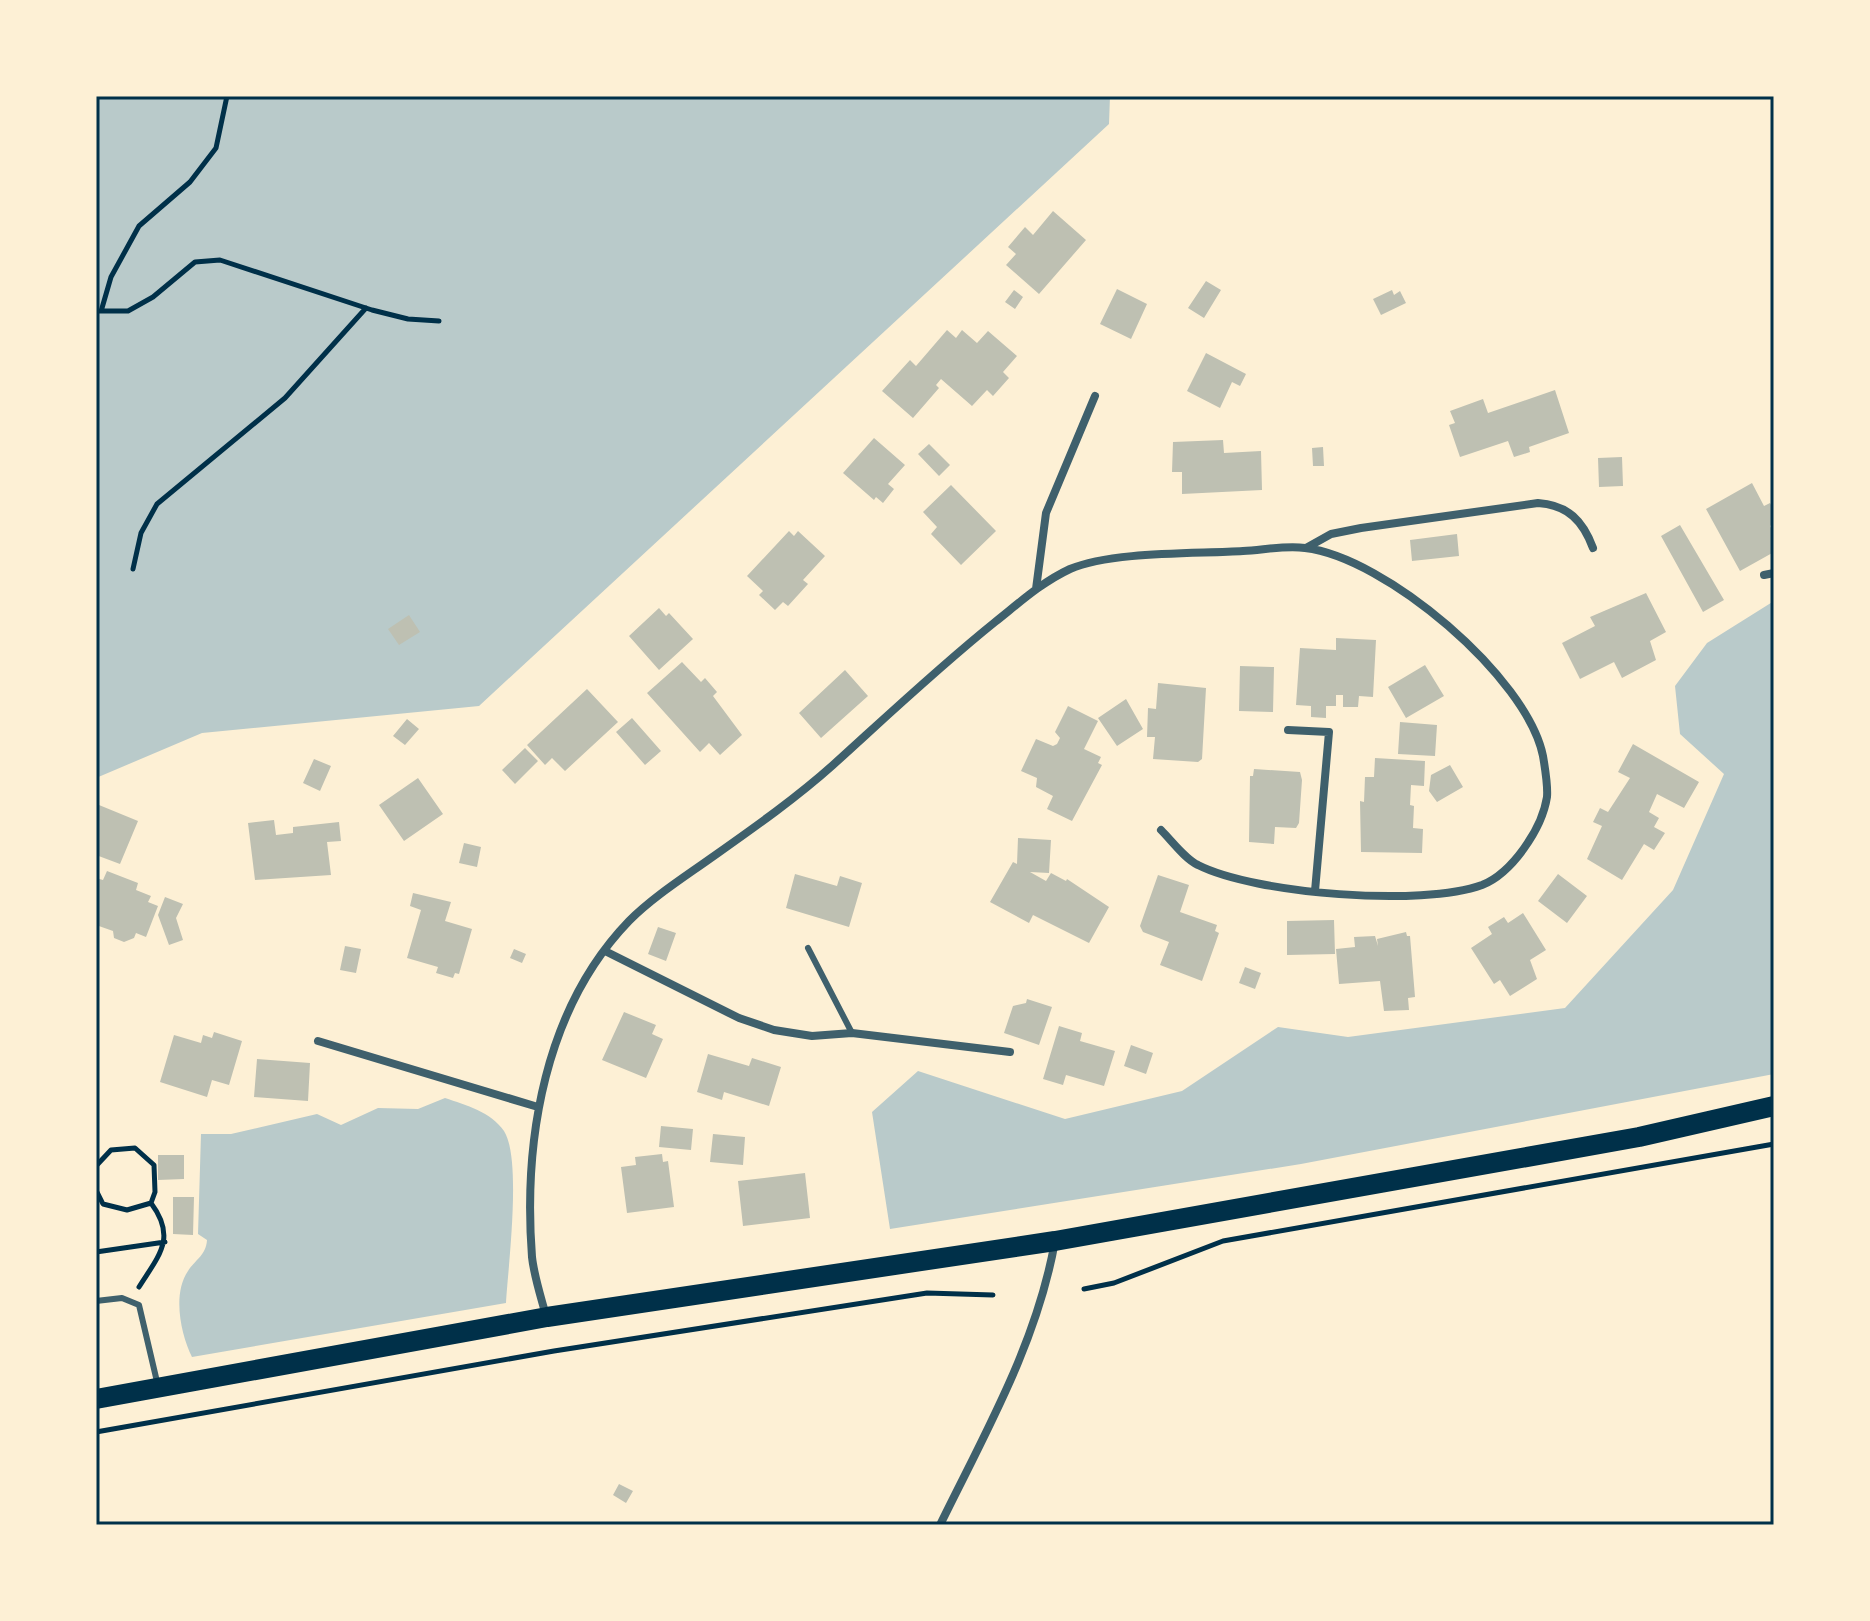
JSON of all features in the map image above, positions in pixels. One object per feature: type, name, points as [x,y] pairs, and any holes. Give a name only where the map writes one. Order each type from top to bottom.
[{"type":"main road","points":[[96,1399],[547,1317],[1055,1241],[1639,1137],[1774,1106]]},
{"type":"street","points":[[1036,589],[1046,513],[1095,396]]},
{"type":"street","points":[[1306,548],[1331,534],[1361,528],[1538,503],[1565,509],[1575,517],[1586,528],[1593,548]]},
{"type":"street","points":[[547,1317],[532,1260],[532,1186],[538,1107],[562,1025],[581,987],[605,951],[629,921],[662,893],[811,784],[973,640],[1036,589],[1075,567],[1136,557],[1306,548],[1363,567],[1418,603],[1476,651],[1523,706],[1542,752],[1547,795],[1537,828],[1516,858],[1485,884],[1416,898],[1315,891],[1253,881],[1196,865],[1161,830]]},
{"type":"street","points":[[1764,575],[1774,573]]},
{"type":"street","points":[[1288,730],[1329,732],[1315,891]]},
{"type":"street","points":[[605,951],[739,1018],[774,1030],[812,1036],[852,1033],[1010,1052]]},
{"type":"street","points":[[318,1041],[538,1107]]},
{"type":"street","points":[[940,1525],[1026,1349],[1046,1292],[1055,1241]]},
{"type":"lane","points":[[808,948],[852,1033]]},
{"type":"lane","points":[[96,1301],[131,1300],[139,1305],[146,1322],[158,1389]]},
{"type":"path","points":[[227,96],[216,148],[190,182],[139,226],[111,277],[99,310],[128,311],[153,297],[195,262],[220,260],[366,308],[408,319],[439,321]]},
{"type":"path","points":[[133,569],[141,533],[157,504],[285,398],[366,308]]},
{"type":"path","points":[[1084,1289],[1114,1283],[1223,1241],[1774,1144]]},
{"type":"path","points":[[96,1166],[111,1150],[123,1147],[146,1155],[154,1165],[151,1203],[163,1227],[165,1242],[131,1300]]},
{"type":"path","points":[[96,1190],[99,1204],[127,1210],[151,1203]]},
{"type":"path","points":[[96,1252],[165,1242]]},
{"type":"path","points":[[96,1432],[554,1351],[927,1293],[993,1295]]},
{"type":"shaded area","points":[[96,96],[1110,96],[1109,124],[479,706],[202,733],[96,778]]},
{"type":"shaded area","points":[[1774,601],[1774,1074],[1301,1164],[890,1229],[872,1112],[918,1071],[1065,1119],[1182,1091],[1278,1027],[1348,1037],[1565,1008],[1673,890],[1724,774],[1680,734],[1675,686],[1707,643]]},
{"type":"shaded area","points":[[445,1098],[478,1110],[499,1124],[509,1145],[513,1188],[506,1303],[192,1357],[184,1338],[179,1303],[183,1280],[203,1253],[207,1240],[198,1234],[201,1134],[231,1134],[317,1114],[341,1125],[378,1108],[418,1109]]},
{"type":"building","points":[[1053,211],[1086,240],[1039,294],[1006,265],[1016,254],[1008,247],[1025,227],[1033,235]]},
{"type":"building","points":[[1206,281],[1221,290],[1204,318],[1188,308]]},
{"type":"building","points":[[1117,289],[1147,304],[1131,339],[1100,324]]},
{"type":"building","points":[[1014,290],[1023,297],[1015,309],[1005,302]]},
{"type":"building","points":[[1392,290],[1394,295],[1400,291],[1406,303],[1381,315],[1373,299]]},
{"type":"building","points":[[947,330],[956,338],[962,330],[977,343],[988,331],[1017,356],[1003,372],[1009,378],[993,396],[987,390],[972,406],[941,379],[936,385],[939,388],[913,418],[882,391],[910,360],[916,366]]},
{"type":"building","points":[[1206,353],[1246,374],[1240,386],[1232,382],[1220,408],[1187,391]]},
{"type":"building","points":[[1555,390],[1569,433],[1529,447],[1530,452],[1514,457],[1508,441],[1460,457],[1449,425],[1455,423],[1450,411],[1483,399],[1488,413]]},
{"type":"building","points":[[874,438],[905,465],[888,484],[894,489],[883,503],[876,497],[874,500],[843,473]]},
{"type":"building","points":[[1223,440],[1224,453],[1261,451],[1262,490],[1182,494],[1182,472],[1172,472],[1173,442]]},
{"type":"building","points":[[929,444],[950,465],[939,476],[918,454]]},
{"type":"building","points":[[1323,447],[1324,466],[1313,466],[1312,448]]},
{"type":"building","points":[[1622,457],[1623,486],[1599,487],[1598,458]]},
{"type":"building","points":[[1752,483],[1764,506],[1770,503],[1774,510],[1774,523],[1770,526],[1774,533],[1774,552],[1740,571],[1706,509]]},
{"type":"building","points":[[951,485],[996,531],[961,565],[931,534],[937,527],[923,512]]},
{"type":"building","points":[[1680,525],[1724,600],[1703,612],[1661,536]]},
{"type":"building","points":[[789,531],[794,536],[798,531],[825,556],[803,580],[808,584],[788,606],[783,602],[775,610],[759,595],[763,591],[747,576]]},
{"type":"building","points":[[1457,534],[1459,556],[1412,561],[1410,540]]},
{"type":"building","points":[[1646,593],[1666,632],[1650,641],[1656,660],[1622,678],[1614,662],[1580,679],[1562,643],[1595,626],[1590,617]]},
{"type":"building","points":[[659,608],[666,616],[669,613],[693,639],[659,670],[629,636]]},
{"type":"building","points":[[409,615],[420,632],[399,645],[388,629]]},
{"type":"building","points":[[1336,638],[1376,640],[1373,697],[1359,696],[1358,707],[1343,707],[1343,695],[1336,695],[1336,706],[1326,706],[1326,718],[1311,717],[1311,706],[1296,705],[1300,648],[1336,650]]},
{"type":"building","points":[[682,662],[701,682],[705,678],[717,692],[713,696],[742,735],[720,755],[709,743],[700,752],[647,693]]},
{"type":"building","points":[[1425,665],[1444,696],[1406,718],[1388,687]]},
{"type":"building","points":[[1240,666],[1274,667],[1273,712],[1239,711]]},
{"type":"building","points":[[845,670],[868,696],[821,738],[799,713]]},
{"type":"building","points":[[1158,683],[1206,688],[1202,759],[1198,762],[1153,759],[1155,737],[1147,737],[1148,708],[1156,709]]},
{"type":"building","points":[[587,689],[618,722],[565,771],[552,758],[545,765],[527,745]]},
{"type":"building","points":[[1126,699],[1143,729],[1117,746],[1098,718]]},
{"type":"building","points":[[1068,706],[1098,721],[1084,749],[1101,757],[1098,763],[1102,765],[1072,821],[1047,809],[1053,796],[1036,787],[1037,778],[1021,771],[1036,739],[1053,746],[1057,744],[1060,738],[1055,732]]},
{"type":"building","points":[[632,718],[661,751],[645,765],[616,732]]},
{"type":"building","points":[[407,719],[419,729],[405,745],[393,736]]},
{"type":"building","points":[[1400,722],[1437,725],[1435,756],[1398,754]]},
{"type":"building","points":[[1633,744],[1699,782],[1684,808],[1657,794],[1649,812],[1659,818],[1654,827],[1665,833],[1654,850],[1644,844],[1622,880],[1587,859],[1602,826],[1593,822],[1600,808],[1608,812],[1630,778],[1618,772]]},
{"type":"building","points":[[525,748],[538,761],[515,784],[502,770]]},
{"type":"building","points":[[1375,758],[1425,761],[1424,786],[1411,785],[1410,805],[1414,806],[1413,828],[1423,829],[1422,853],[1361,852],[1360,801],[1364,802],[1365,777],[1374,777]]},
{"type":"building","points":[[314,759],[331,766],[320,791],[303,783]]},
{"type":"building","points":[[1450,765],[1463,787],[1437,802],[1429,791],[1431,775]]},
{"type":"building","points":[[1254,769],[1300,772],[1299,823],[1296,828],[1275,827],[1274,844],[1249,842],[1250,776],[1253,776]]},
{"type":"building","points":[[418,778],[443,814],[404,841],[379,805]]},
{"type":"building","points":[[99,805],[138,821],[120,864],[96,855]]},
{"type":"building","points":[[274,820],[276,835],[293,833],[293,827],[339,822],[341,841],[327,842],[331,875],[255,880],[248,823]]},
{"type":"building","points":[[1018,838],[1051,840],[1049,873],[1030,872],[1046,881],[1051,873],[1067,879],[1109,907],[1089,943],[1033,915],[1029,923],[990,902],[1013,862],[1017,864]]},
{"type":"building","points":[[464,843],[481,847],[477,867],[459,863]]},
{"type":"building","points":[[107,871],[138,883],[136,890],[151,896],[148,902],[158,906],[146,937],[136,933],[134,938],[124,942],[114,938],[113,931],[96,925],[96,878],[103,880]]},
{"type":"building","points":[[795,874],[837,886],[840,876],[862,883],[849,927],[786,908]]},
{"type":"building","points":[[1558,874],[1587,896],[1567,923],[1538,901]]},
{"type":"building","points":[[1158,875],[1189,885],[1180,912],[1217,925],[1215,931],[1219,933],[1202,981],[1160,965],[1169,942],[1143,932],[1140,926]]},
{"type":"building","points":[[413,893],[451,902],[445,921],[472,929],[459,974],[455,973],[453,978],[436,973],[438,967],[407,958],[421,910],[410,906]]},
{"type":"building","points":[[165,897],[183,904],[176,918],[183,940],[169,945],[158,915]]},
{"type":"building","points":[[1523,913],[1546,950],[1530,960],[1537,979],[1510,996],[1500,980],[1494,984],[1471,948],[1492,934],[1488,927],[1504,917],[1508,923]]},
{"type":"building","points":[[1334,920],[1335,954],[1287,955],[1287,921]]},
{"type":"building","points":[[658,927],[676,933],[666,961],[648,954]]},
{"type":"building","points":[[1406,932],[1410,936],[1415,997],[1408,998],[1409,1010],[1384,1011],[1380,981],[1339,984],[1336,949],[1355,947],[1354,937],[1375,936],[1378,946],[1377,939]]},
{"type":"building","points":[[345,946],[361,949],[356,973],[340,970]]},
{"type":"building","points":[[514,949],[526,954],[522,963],[510,958]]},
{"type":"building","points":[[1245,967],[1261,973],[1255,989],[1239,983]]},
{"type":"building","points":[[1027,999],[1052,1007],[1039,1045],[1004,1033],[1013,1006],[1026,1003]]},
{"type":"building","points":[[624,1012],[656,1025],[652,1034],[663,1039],[646,1078],[602,1060]]},
{"type":"building","points":[[1059,1026],[1082,1033],[1080,1041],[1115,1051],[1104,1086],[1066,1075],[1063,1085],[1043,1079]]},
{"type":"building","points":[[214,1032],[242,1041],[229,1085],[212,1080],[207,1097],[160,1082],[174,1035],[201,1043],[203,1035],[212,1038]]},
{"type":"building","points":[[1131,1045],[1153,1053],[1146,1074],[1124,1066]]},
{"type":"building","points":[[708,1054],[749,1066],[752,1058],[781,1067],[769,1106],[724,1092],[722,1100],[697,1092]]},
{"type":"building","points":[[257,1059],[310,1063],[308,1101],[254,1097]]},
{"type":"building","points":[[661,1126],[693,1129],[691,1150],[659,1147]]},
{"type":"building","points":[[713,1134],[745,1137],[743,1165],[710,1162]]},
{"type":"building","points":[[662,1154],[663,1162],[668,1161],[674,1207],[627,1213],[621,1167],[636,1165],[635,1157]]},
{"type":"building","points":[[158,1155],[184,1155],[184,1179],[158,1180]]},
{"type":"building","points":[[805,1173],[810,1218],[743,1226],[738,1181]]},
{"type":"building","points":[[173,1197],[194,1197],[193,1235],[173,1234]]},
{"type":"building","points":[[619,1484],[633,1491],[626,1503],[613,1495]]}]
